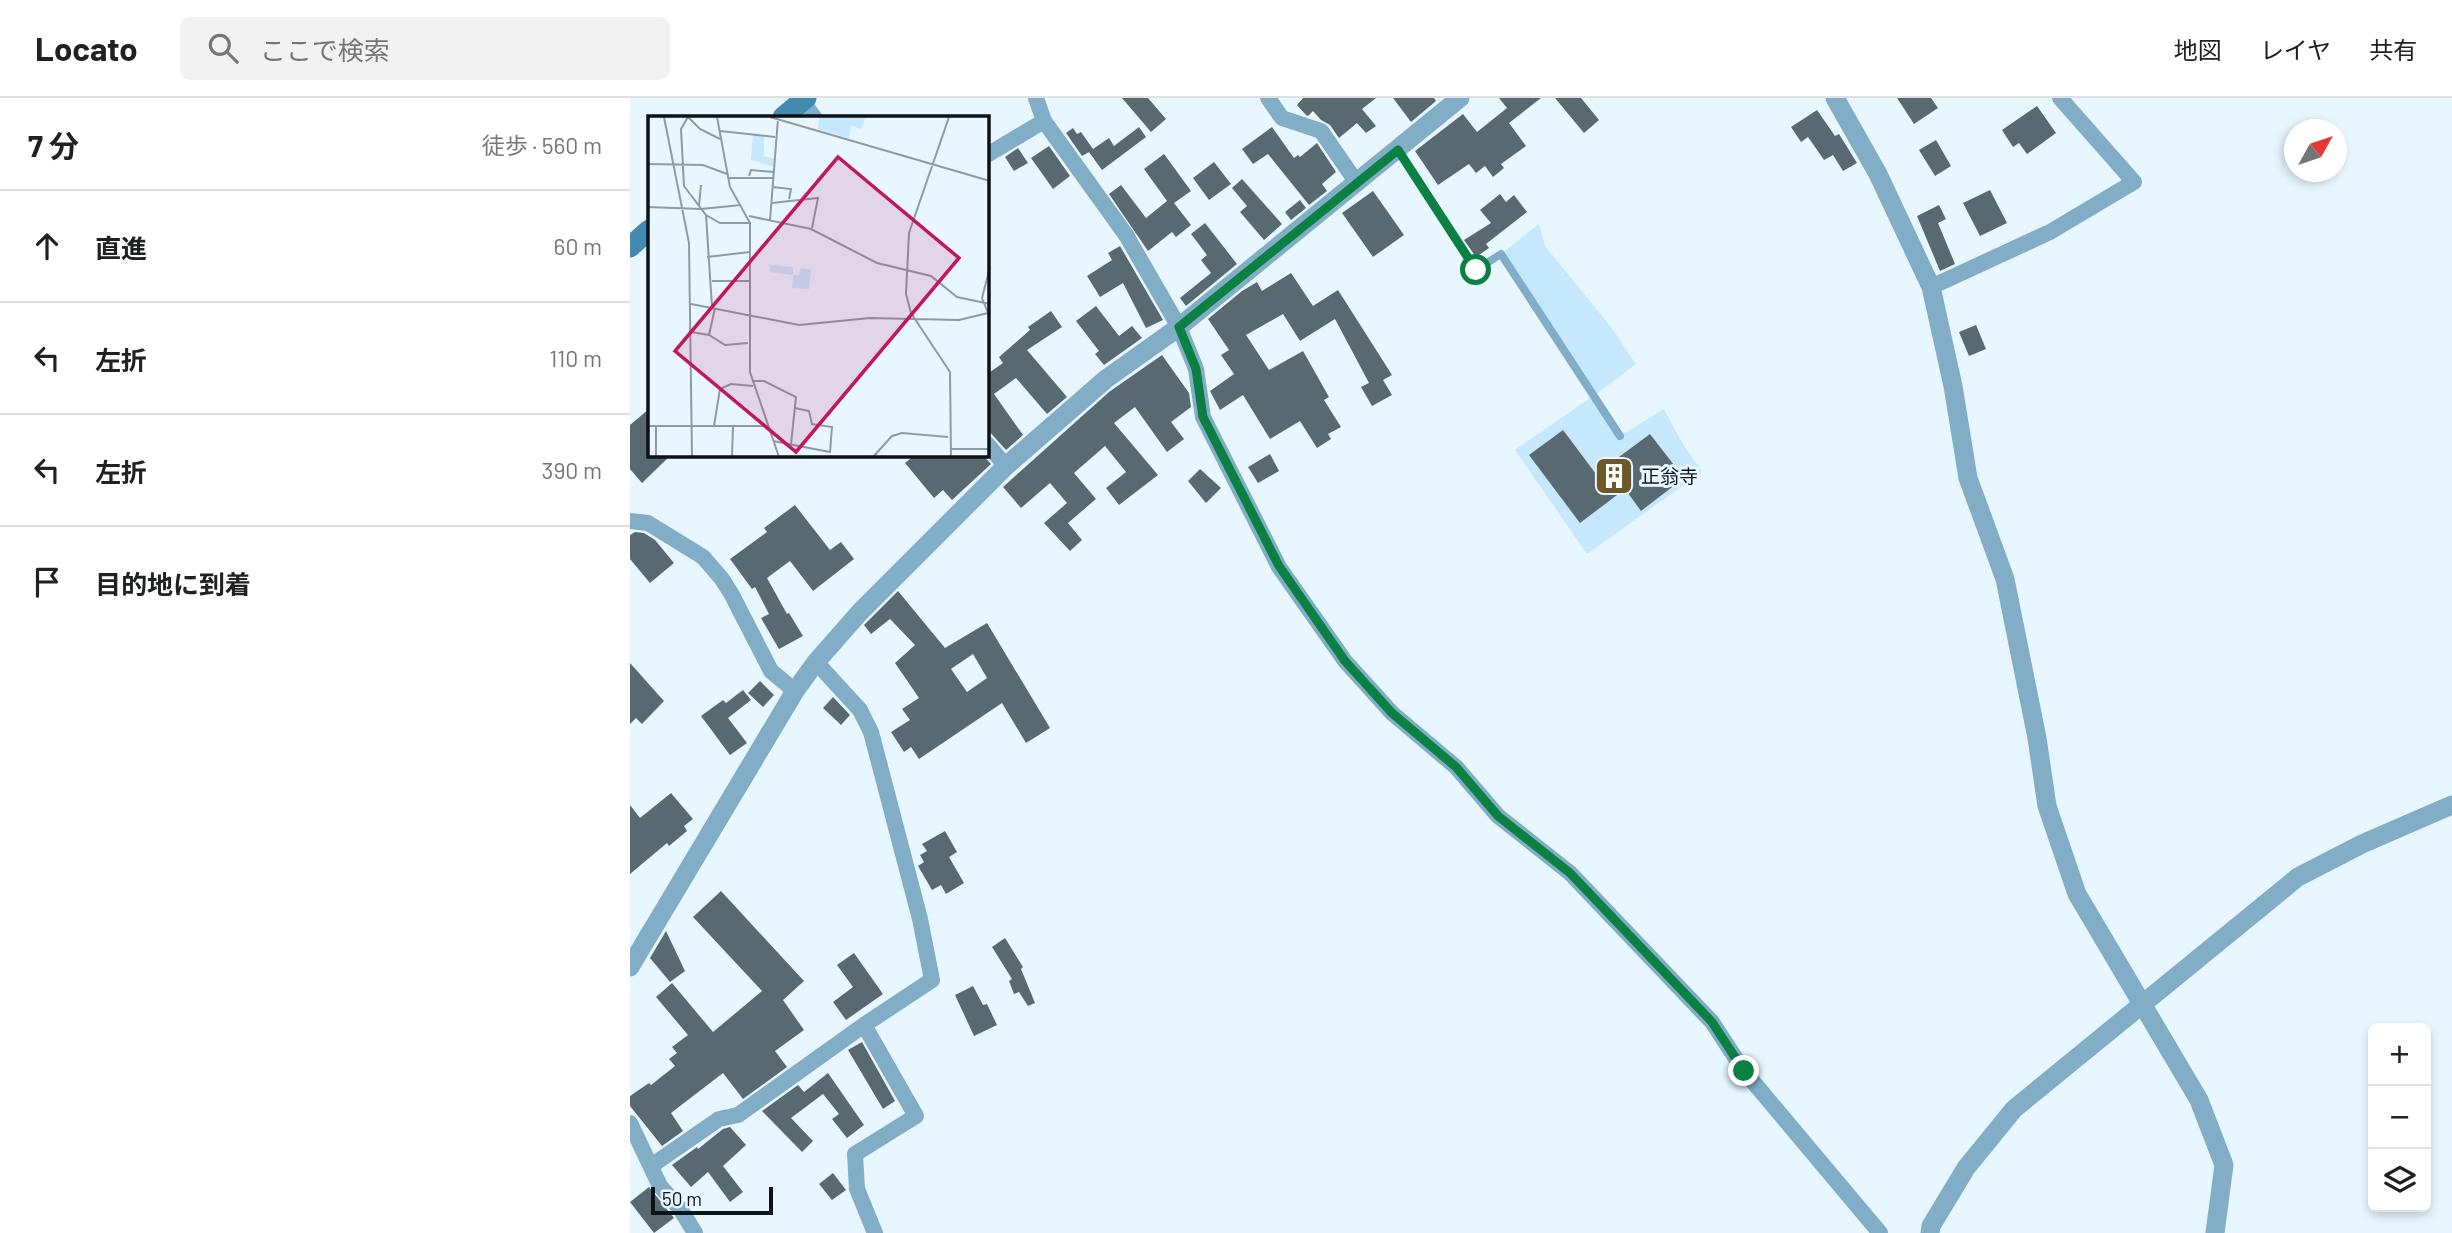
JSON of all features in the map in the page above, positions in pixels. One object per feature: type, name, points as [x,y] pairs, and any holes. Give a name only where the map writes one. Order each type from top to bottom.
[{"type":"main road","points":[[785,116],[807,105]]},
{"type":"main road","points":[[630,247],[648,231]]},
{"type":"street","points":[[1268,98],[1282,118],[1321,131],[1357,183]]},
{"type":"street","points":[[632,956],[795,691],[816,662],[875,597],[1006,466],[1106,379],[1179,327],[1460,98]]},
{"type":"street","points":[[1835,98],[1878,174],[1931,286],[1953,386],[1968,478],[2005,579],[2037,737],[2047,806],[2077,894],[2199,1100],[2224,1165],[2215,1233]]},
{"type":"street","points":[[1931,286],[2050,232],[2134,182],[2060,98]]},
{"type":"street","points":[[1040,99],[1044,121],[1126,235],[1179,327],[1196,369],[1203,417],[1279,566],[1345,661],[1392,713],[1456,767],[1498,816],[1570,873],[1712,1022],[1744,1071],[1880,1233]]},
{"type":"street","points":[[989,154],[1044,121]]},
{"type":"street","points":[[989,446],[1006,466]]},
{"type":"street","points":[[630,521],[648,523],[703,557],[732,595],[771,671],[795,691]]},
{"type":"street","points":[[651,1166],[719,1119],[738,1115],[864,1024],[932,979],[920,919],[871,732],[860,709],[816,662]]},
{"type":"street","points":[[1930,1233],[1931,1226],[1965,1168],[2014,1109],[2142,1003],[2298,877],[2362,844],[2452,805]]},
{"type":"street","points":[[864,1024],[916,1116],[855,1154],[857,1189],[874,1233]]},
{"type":"street","points":[[630,1123],[660,1186],[681,1210],[695,1233]]},
{"type":"lane","points":[[1398,150],[1476,270],[1501,254],[1620,436]]},
{"type":"shaded area","points":[[1539,224],[1545,246],[1611,327],[1636,364],[1594,396],[1620,436],[1664,409],[1702,472],[1587,554],[1515,450],[1593,396],[1501,254]]},
{"type":"building","points":[[1122,98],[1148,98],[1166,119],[1151,132]]},
{"type":"building","points":[[1303,98],[1376,98],[1362,109],[1376,126],[1366,133],[1357,123],[1339,138],[1330,125],[1313,111],[1308,116],[1297,105]]},
{"type":"building","points":[[1393,98],[1434,98],[1436,101],[1411,122]]},
{"type":"building","points":[[1499,98],[1541,98],[1509,123],[1526,146],[1501,164],[1504,168],[1493,177],[1485,166],[1476,173],[1469,164],[1438,185],[1415,151],[1463,114],[1477,132],[1507,108]]},
{"type":"building","points":[[1555,98],[1581,98],[1599,120],[1584,133]]},
{"type":"building","points":[[1897,98],[1931,98],[1938,108],[1914,124]]},
{"type":"building","points":[[2037,106],[2056,133],[2027,154],[2019,143],[2013,147],[2002,130]]},
{"type":"building","points":[[1817,110],[1835,136],[1839,134],[1857,163],[1843,171],[1833,155],[1824,160],[1808,137],[1801,142],[1791,127]]},
{"type":"building","points":[[1139,127],[1146,137],[1102,170],[1089,152],[1082,156],[1066,133],[1073,128],[1077,134],[1081,132],[1093,149],[1109,138],[1114,146]]},
{"type":"building","points":[[1272,127],[1294,158],[1298,155],[1300,157],[1317,143],[1336,172],[1322,184],[1327,191],[1309,205],[1268,154],[1253,164],[1242,149]]},
{"type":"building","points":[[1936,140],[1951,166],[1935,176],[1919,150]]},
{"type":"building","points":[[1049,146],[1070,176],[1053,189],[1031,158]]},
{"type":"building","points":[[1018,148],[1028,163],[1014,171],[1005,157]]},
{"type":"building","points":[[1164,154],[1191,191],[1174,203],[1191,225],[1176,237],[1172,232],[1148,251],[1109,194],[1121,185],[1146,218],[1167,201],[1144,169]]},
{"type":"building","points":[[1214,162],[1231,184],[1209,200],[1193,178]]},
{"type":"building","points":[[1242,179],[1282,224],[1264,240],[1240,212],[1247,206],[1232,188]]},
{"type":"building","points":[[1990,190],[2007,223],[1980,236],[1963,203]]},
{"type":"building","points":[[1373,191],[1404,235],[1373,257],[1342,213]]},
{"type":"building","points":[[1500,194],[1506,202],[1514,195],[1527,212],[1486,244],[1489,248],[1476,257],[1464,240],[1491,223],[1480,210]]},
{"type":"building","points":[[1300,200],[1306,208],[1291,220],[1285,212]]},
{"type":"building","points":[[1939,205],[1946,219],[1938,223],[1955,264],[1940,271],[1917,216]]},
{"type":"building","points":[[1205,223],[1237,264],[1186,306],[1180,298],[1211,273],[1201,260],[1207,255],[1191,234]]},
{"type":"building","points":[[1120,246],[1163,320],[1146,328],[1123,283],[1100,297],[1087,276],[1112,260],[1108,253]]},
{"type":"building","points":[[1291,273],[1313,306],[1338,290],[1392,375],[1383,380],[1392,395],[1372,406],[1361,387],[1369,383],[1335,319],[1300,341],[1283,314],[1246,335],[1269,370],[1303,351],[1329,397],[1324,400],[1341,427],[1328,434],[1331,439],[1317,448],[1300,421],[1270,439],[1243,395],[1220,410],[1210,391],[1234,374],[1221,355],[1229,350],[1208,319],[1257,282],[1262,291]]},
{"type":"building","points":[[1096,306],[1119,336],[1132,326],[1142,338],[1104,365],[1095,354],[1099,351],[1076,321]]},
{"type":"building","points":[[1051,311],[1062,327],[1027,350],[1067,397],[1047,414],[1016,378],[994,394],[1023,435],[1006,450],[989,431],[989,373],[1003,363],[999,357],[1030,330],[1028,327]]},
{"type":"building","points":[[1976,325],[1986,349],[1969,356],[1959,332]]},
{"type":"building","points":[[1162,355],[1189,393],[1191,407],[1171,422],[1184,439],[1167,452],[1135,407],[1114,423],[1158,475],[1119,505],[1106,488],[1126,472],[1105,446],[1074,473],[1096,499],[1068,523],[1082,540],[1070,551],[1044,523],[1067,503],[1050,483],[1021,508],[1003,487],[1109,392]]},
{"type":"building","points":[[648,410],[648,457],[669,457],[642,483],[630,469],[630,425]]},
{"type":"building","name":"正翁寺","points":[[1563,430],[1596,474],[1650,434],[1684,478],[1641,511],[1625,489],[1580,523],[1529,455]]},
{"type":"building","points":[[1270,454],[1279,471],[1258,483],[1248,467]]},
{"type":"building","points":[[912,457],[985,457],[991,464],[952,500],[943,490],[934,498],[905,463]]},
{"type":"building","points":[[1200,469],[1221,488],[1206,503],[1188,481]]},
{"type":"building","points":[[795,505],[830,550],[841,542],[854,559],[813,591],[790,561],[767,578],[803,636],[779,649],[761,618],[769,614],[755,587],[752,589],[730,559],[767,532],[764,528]]},
{"type":"building","points":[[635,532],[644,533],[655,540],[674,563],[650,583],[630,559],[630,535]]},
{"type":"building","points":[[898,591],[945,648],[987,623],[1050,728],[1026,743],[1002,703],[919,759],[911,747],[904,752],[891,732],[910,720],[902,709],[919,698],[895,663],[915,645],[890,619],[871,634],[864,625]],"holes":[[[973,654],[987,678],[967,692],[951,669]]]},
{"type":"building","points":[[630,663],[664,701],[642,724],[636,718],[630,724]]},
{"type":"building","points":[[760,681],[774,695],[763,707],[748,693]]},
{"type":"building","points":[[743,690],[751,700],[728,718],[747,743],[730,755],[701,716],[723,700],[726,703]]},
{"type":"building","points":[[833,697],[850,715],[841,725],[823,708]]},
{"type":"building","points":[[671,793],[693,819],[684,826],[687,831],[669,846],[667,843],[630,874],[630,805],[640,818]]},
{"type":"building","points":[[945,831],[957,852],[949,857],[964,883],[946,894],[941,885],[932,890],[918,866],[924,862],[920,855],[927,851],[922,844]]},
{"type":"building","points":[[721,891],[804,981],[783,1000],[804,1030],[775,1051],[787,1067],[743,1099],[723,1073],[671,1113],[683,1131],[662,1146],[630,1106],[630,1096],[649,1083],[651,1085],[675,1066],[669,1059],[677,1053],[672,1047],[688,1035],[656,997],[672,983],[713,1032],[762,991],[693,917]]},
{"type":"building","points":[[666,931],[685,971],[670,982],[650,958]]},
{"type":"building","points":[[1005,938],[1023,967],[1021,969],[1035,1003],[1028,1006],[1019,992],[1014,994],[1009,981],[1012,979],[992,947]]},
{"type":"building","points":[[854,953],[883,994],[846,1020],[833,1002],[853,987],[837,965]]},
{"type":"building","points":[[973,986],[983,1005],[987,1004],[997,1025],[974,1036],[955,995]]},
{"type":"building","points":[[862,1042],[895,1101],[883,1109],[848,1050]]},
{"type":"building","points":[[828,1073],[864,1125],[847,1138],[832,1119],[839,1114],[823,1094],[791,1118],[813,1141],[802,1152],[762,1111],[798,1085],[804,1092]]},
{"type":"building","points":[[730,1127],[746,1145],[723,1166],[743,1192],[730,1202],[708,1172],[691,1187],[672,1165],[723,1129]]},
{"type":"building","points":[[833,1173],[846,1190],[832,1200],[819,1184]]},
{"type":"building","points":[[649,1187],[674,1218],[654,1233],[630,1202]]},
{"type":"place","name":"正翁寺","points":[[1614,476]]},
{"type":"route","points":[[1476,270],[1398,150],[1179,327],[1196,369],[1203,417],[1279,566],[1345,661],[1392,713],[1456,767],[1498,816],[1570,873],[1712,1022],[1744,1071]]}]
